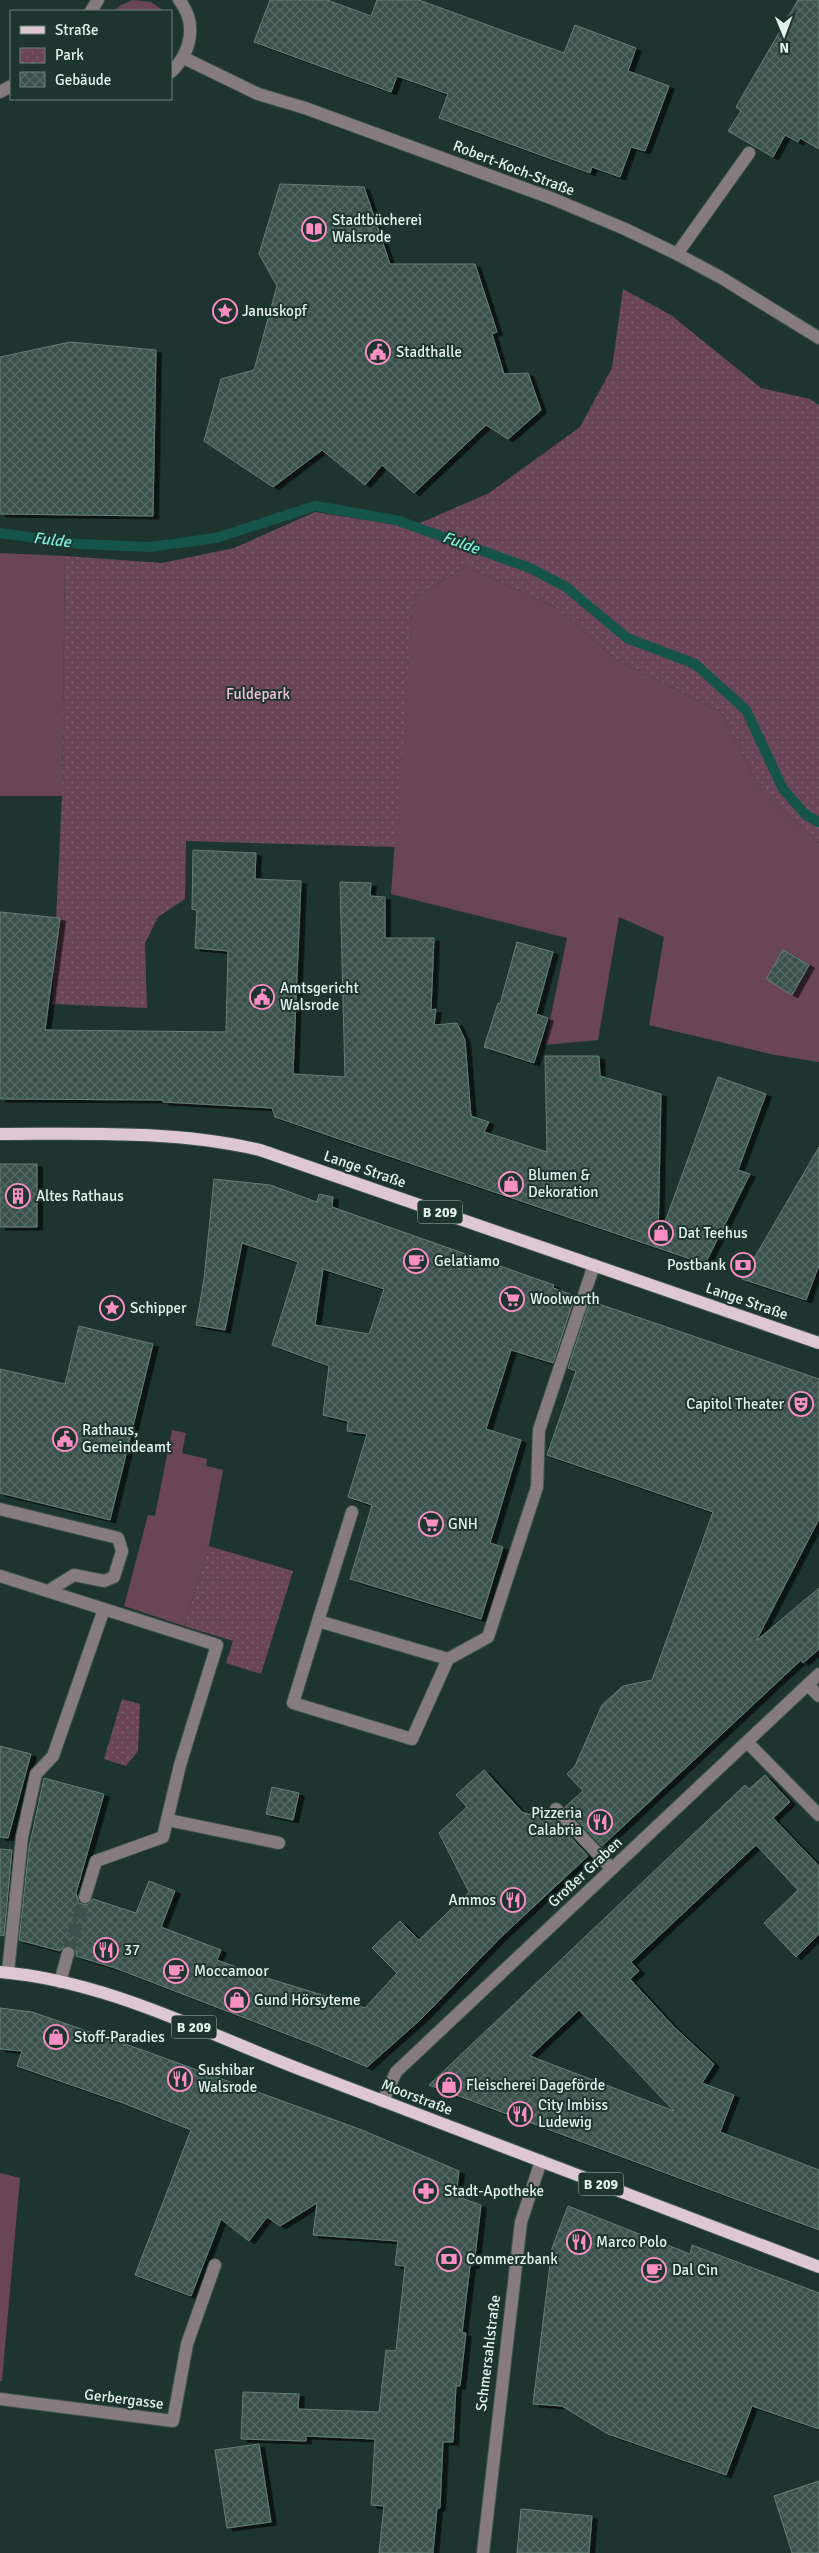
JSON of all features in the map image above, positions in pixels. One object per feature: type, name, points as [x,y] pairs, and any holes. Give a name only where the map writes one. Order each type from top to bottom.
[{"type":"main road","name":"Lange Straße","points":[[0,1134],[156,1135],[222,1141],[260,1150],[819,1343]]},
{"type":"main road","name":"Moorstraße","points":[[4,1972],[60,1982],[150,2009],[383,2101],[819,2266]]},
{"type":"street","points":[[172,71],[184,58],[189,47],[190,25],[188,14],[179,0]]},
{"type":"street","name":"Robert-Koch-Straße","points":[[184,58],[258,94],[305,108],[551,198],[678,254],[754,296],[819,338]]},
{"type":"street","points":[[678,254],[749,153]]},
{"type":"street","points":[[352,1512],[293,1703],[412,1739],[448,1659],[488,1637],[536,1487],[540,1430],[594,1265]]},
{"type":"street","points":[[0,1509],[118,1538],[122,1551],[114,1577],[104,1581],[74,1575],[48,1591]]},
{"type":"street","points":[[0,1576],[217,1645],[180,1765],[163,1837],[96,1861],[85,1897]]},
{"type":"street","points":[[4,1972],[22,1838],[36,1774],[53,1756],[104,1609]]},
{"type":"street","points":[[318,1621],[448,1659]]},
{"type":"street","name":"Großer Graben","points":[[383,2101],[396,2072],[819,1674]]},
{"type":"street","points":[[808,1685],[819,1696]]},
{"type":"street","points":[[747,1742],[819,1815]]},
{"type":"street","points":[[556,1809],[612,1869]]},
{"type":"street","points":[[168,1820],[279,1843]]},
{"type":"street","points":[[60,1982],[68,1954]]},
{"type":"street","name":"Schmersahlstraße","points":[[483,2553],[521,2222],[541,2161]]},
{"type":"street","name":"Gerbergasse","points":[[0,2399],[172,2421],[187,2344],[215,2265]]},
{"type":"green space","points":[[133,0],[151,2],[163,10],[114,10]]},
{"type":"green space","name":"Fuldepark","points":[[623,289],[671,315],[761,388],[810,399],[819,405],[819,843],[763,793],[721,712],[617,660],[556,608],[466,566],[413,599],[396,847],[186,841],[185,899],[158,917],[145,943],[147,1008],[52,1004],[62,796],[65,556],[162,563],[234,548],[315,512],[411,527],[489,493],[580,427],[612,368]]},
{"type":"green space","points":[[0,553],[65,556],[62,796],[0,796]]},
{"type":"green space","points":[[466,566],[556,608],[617,660],[721,712],[763,793],[819,843],[819,1062],[775,1055],[649,1025],[664,937],[619,917],[598,1040],[545,1045],[567,938],[391,894],[413,599]]},
{"type":"green space","points":[[172,1430],[186,1433],[182,1453],[207,1459],[206,1466],[223,1470],[209,1546],[184,1626],[124,1606],[148,1515],[155,1516]]},
{"type":"green space","points":[[209,1546],[293,1571],[261,1674],[226,1663],[233,1641],[184,1626]]},
{"type":"green space","points":[[122,1699],[140,1704],[138,1751],[126,1766],[104,1759]]},
{"type":"green space","points":[[0,2173],[20,2178],[2,2381],[0,2381]]},
{"type":"building","points":[[270,0],[327,0],[371,16],[377,0],[419,0],[564,53],[575,25],[636,48],[628,71],[669,86],[645,151],[631,147],[620,177],[592,167],[590,173],[439,118],[448,94],[397,76],[391,92],[254,42]]},
{"type":"building","points":[[798,0],[819,0],[819,149],[800,138],[798,142],[785,135],[773,157],[728,131],[741,111],[736,107]]},
{"type":"building","name":"Stadthalle","points":[[280,184],[364,187],[390,264],[475,264],[497,332],[492,334],[504,374],[528,373],[541,410],[508,439],[486,425],[414,493],[382,465],[365,485],[322,450],[273,487],[204,441],[221,379],[254,370],[277,286],[259,254]]},
{"type":"building","points":[[70,342],[156,350],[153,516],[0,514],[0,357]]},
{"type":"building","points":[[193,850],[256,853],[255,879],[301,881],[293,1074],[345,1077],[340,882],[371,883],[370,896],[385,897],[385,938],[434,938],[431,1010],[436,1009],[434,1025],[457,1023],[465,1040],[471,1116],[489,1122],[484,1132],[547,1152],[545,1056],[599,1056],[600,1076],[661,1094],[658,1241],[718,1077],[766,1094],[738,1170],[750,1174],[705,1264],[275,1117],[272,1108],[163,1102],[163,1100],[0,1099],[0,912],[60,918],[45,1030],[226,1032],[228,951],[195,948],[197,910],[192,909]]},
{"type":"building","points":[[517,942],[553,952],[536,1014],[548,1018],[534,1063],[484,1047],[498,1003],[500,1004]]},
{"type":"building","points":[[783,950],[809,965],[792,995],[766,979]]},
{"type":"building","points":[[819,1147],[819,1265],[806,1300],[742,1279]]},
{"type":"building","name":"Altes Rathaus","points":[[0,1164],[37,1164],[37,1227],[0,1227]]},
{"type":"building","points":[[214,1179],[270,1185],[317,1202],[319,1194],[333,1197],[332,1207],[554,1285],[553,1288],[575,1296],[553,1363],[511,1350],[486,1429],[521,1440],[490,1543],[503,1547],[481,1619],[350,1579],[372,1505],[348,1497],[367,1434],[347,1431],[348,1421],[323,1415],[329,1366],[272,1345],[298,1262],[242,1243],[225,1330],[196,1325],[204,1279]],"holes":[[[323,1269],[384,1289],[369,1334],[315,1325]]]},
{"type":"building","points":[[590,1301],[819,1379],[819,1519],[756,1641],[819,1588],[819,1649],[803,1663],[801,1660],[602,1846],[565,1807],[583,1791],[567,1774],[575,1766],[602,1705],[623,1686],[652,1680],[713,1512],[547,1455],[576,1371],[568,1368]]},
{"type":"building","name":"Rathaus, Gemeindeamt","points":[[79,1326],[153,1344],[110,1520],[0,1493],[0,1369],[65,1384]]},
{"type":"building","points":[[0,1746],[31,1754],[8,1838],[0,1837]]},
{"type":"building","points":[[484,1770],[522,1812],[549,1821],[553,1818],[588,1856],[501,1937],[421,2019],[367,2067],[115,1968],[76,1956],[76,1950],[71,1945],[66,1945],[60,1951],[19,1940],[29,1848],[44,1778],[104,1794],[76,1893],[79,1903],[87,1905],[93,1899],[136,1913],[149,1881],[175,1891],[161,1927],[221,1950],[217,1960],[270,1979],[365,2008],[397,1973],[372,1948],[400,1921],[419,1940],[469,1892],[439,1833],[467,1807],[456,1795]]},
{"type":"building","points":[[765,1775],[790,1802],[773,1818],[819,1866],[819,1934],[796,1957],[764,1923],[798,1890],[756,1845],[631,1962],[639,1971],[630,1979],[674,2027],[714,2064],[702,2083],[734,2095],[720,2132],[819,2170],[819,2230],[429,2085],[745,1785],[749,1789]],"holes":[[[579,2010],[674,2111],[530,2056]]]},
{"type":"building","points":[[272,1787],[299,1793],[293,1820],[266,1814]]},
{"type":"building","points":[[0,1849],[12,1850],[4,1936],[0,1935]]},
{"type":"building","points":[[0,2008],[32,2012],[145,2051],[362,2130],[459,2171],[456,2196],[481,2205],[474,2265],[470,2266],[462,2333],[466,2333],[460,2386],[456,2386],[453,2442],[443,2442],[440,2508],[437,2508],[433,2553],[379,2553],[384,2506],[371,2505],[375,2439],[306,2436],[306,2441],[241,2439],[243,2392],[299,2394],[298,2409],[379,2412],[386,2350],[396,2351],[405,2266],[395,2265],[398,2241],[313,2235],[317,2203],[280,2226],[267,2217],[249,2241],[221,2219],[191,2296],[135,2275],[191,2130],[123,2103],[17,2066],[22,2051],[0,2049]]},
{"type":"building","points":[[568,2206],[690,2254],[692,2245],[819,2293],[819,2429],[752,2406],[726,2475],[608,2434],[562,2406],[533,2404],[552,2248]]},
{"type":"building","points":[[259,2444],[271,2522],[227,2528],[215,2450]]},
{"type":"building","points":[[819,2481],[819,2553],[792,2553],[774,2496]]},
{"type":"building","points":[[521,2509],[592,2516],[589,2553],[517,2553]]},
{"type":"waterway","name":"Fulde","points":[[0,533],[80,544],[150,547],[216,538],[315,506],[396,520],[530,568],[566,587],[627,638],[695,664],[746,710],[783,789],[806,815],[819,822]]},
{"type":"tunnel","points":[[68,1953],[85,1897]]},
{"type":"place","name":"Stadtbücherei Walsrode","points":[[314,229]]},
{"type":"place","name":"Januskopf","points":[[225,311]]},
{"type":"place","name":"Stadthalle","points":[[378,352]]},
{"type":"place","name":"Amtsgericht Walsrode","points":[[262,997]]},
{"type":"place","name":"Blumen & Dekoration","points":[[511,1184]]},
{"type":"place","name":"Altes Rathaus","points":[[18,1196]]},
{"type":"place","name":"Dat Teehus","points":[[661,1233]]},
{"type":"place","name":"Gelatiamo","points":[[416,1261]]},
{"type":"place","name":"Postbank","points":[[743,1265]]},
{"type":"place","name":"Woolworth","points":[[512,1299]]},
{"type":"place","name":"Schipper","points":[[112,1308]]},
{"type":"place","name":"Capitol Theater","points":[[801,1404]]},
{"type":"place","name":"Rathaus, Gemeindeamt","points":[[65,1439]]},
{"type":"place","name":"GNH","points":[[431,1524]]},
{"type":"place","name":"Pizzeria Calabria","points":[[600,1822]]},
{"type":"place","name":"Ammos","points":[[513,1900]]},
{"type":"place","name":"37","points":[[106,1950]]},
{"type":"place","name":"Moccamoor","points":[[176,1971]]},
{"type":"place","name":"Gund Hörsyteme","points":[[237,2000]]},
{"type":"place","name":"Stoff-Paradies","points":[[56,2037]]},
{"type":"place","name":"Sushibar Walsrode","points":[[180,2079]]},
{"type":"place","name":"Fleischerei Dageförde","points":[[449,2085]]},
{"type":"place","name":"City Imbiss Ludewig","points":[[520,2114]]},
{"type":"place","name":"Stadt-Apotheke","points":[[426,2191]]},
{"type":"place","name":"Marco Polo","points":[[579,2242]]},
{"type":"place","name":"Commerzbank","points":[[449,2259]]},
{"type":"place","name":"Dal Cin","points":[[654,2270]]}]
